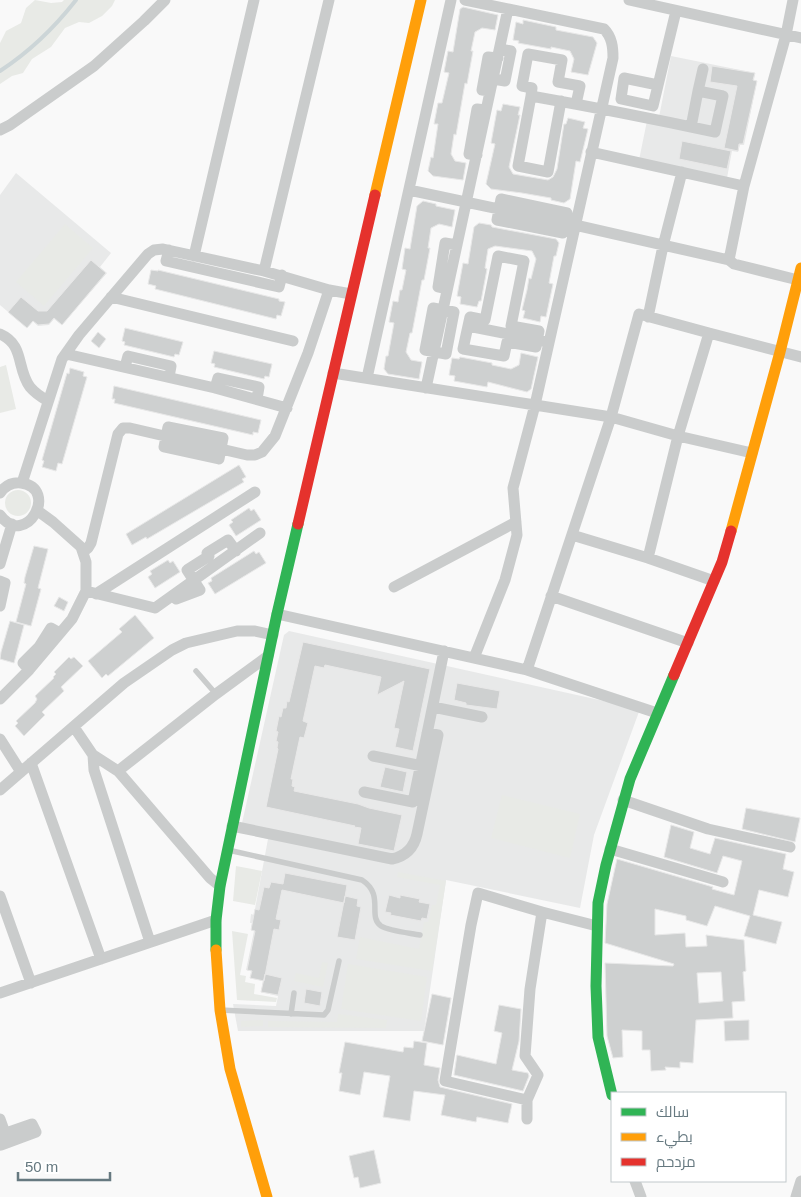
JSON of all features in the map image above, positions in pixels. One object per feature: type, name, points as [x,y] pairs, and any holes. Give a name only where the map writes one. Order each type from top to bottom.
[{"type":"street","points":[[0,139],[5,127],[94,66],[165,0]]},
{"type":"street","points":[[194,256],[254,0]]},
{"type":"street","points":[[264,271],[329,0]]},
{"type":"street","points":[[268,1197],[230,1069],[220,1010],[216,920],[220,886],[277,614],[421,0]]},
{"type":"street","points":[[367,378],[452,0]]},
{"type":"street","points":[[465,0],[604,29],[608,33],[612,45],[613,58],[592,152],[570,224],[549,342],[513,488],[517,535],[505,580],[474,658]]},
{"type":"street","points":[[629,0],[801,38]]},
{"type":"street","points":[[729,260],[744,186],[796,1]]},
{"type":"street","points":[[499,54],[508,9]]},
{"type":"street","points":[[658,85],[676,11]]},
{"type":"street","points":[[511,51],[505,81],[492,85],[482,90],[488,57],[511,51]]},
{"type":"street","points":[[561,102],[548,172],[518,166],[532,88],[522,86],[528,54],[562,60],[558,82],[580,86],[576,104]]},
{"type":"street","points":[[691,127],[703,69]]},
{"type":"street","points":[[443,310],[447,289],[438,288],[446,243],[457,245],[476,155],[469,154],[477,108],[486,110],[492,85]]},
{"type":"street","points":[[531,96],[602,108],[716,132],[723,96],[698,91]]},
{"type":"street","points":[[592,152],[744,186]]},
{"type":"street","points":[[648,317],[663,246],[682,172]]},
{"type":"street","points":[[409,190],[499,209]]},
{"type":"street","points":[[501,199],[567,213],[570,224],[563,233],[497,220],[501,199]]},
{"type":"street","points":[[570,224],[729,260],[734,264],[798,280]]},
{"type":"street","points":[[22,483],[58,369],[66,354],[111,297],[148,254],[154,250],[169,250],[282,275],[329,290],[351,294]]},
{"type":"street","points":[[169,250],[166,262],[279,287],[282,275]]},
{"type":"street","points":[[498,256],[524,261],[511,326],[539,331],[538,339],[536,347],[507,342],[504,356],[464,349],[470,317],[485,320],[498,256]]},
{"type":"street","points":[[611,1092],[598,1037],[596,986],[598,903],[610,848],[630,779],[722,562],[780,352],[801,268]]},
{"type":"street","points":[[221,449],[255,455],[262,452],[275,436],[287,408],[329,290]]},
{"type":"street","points":[[111,297],[293,341]]},
{"type":"street","points":[[433,308],[454,312],[446,354],[434,352],[425,350],[433,308]]},
{"type":"street","points":[[527,670],[611,417],[639,314],[801,357]]},
{"type":"street","points":[[468,326],[549,342]]},
{"type":"street","points":[[648,558],[678,436],[709,332]]},
{"type":"street","points":[[0,334],[15,344],[29,385],[38,395],[48,401]]},
{"type":"street","points":[[426,388],[434,352]]},
{"type":"street","points":[[66,354],[125,367],[128,356],[171,366],[169,377],[215,388],[218,378],[260,387],[257,399],[287,408]]},
{"type":"street","points":[[333,373],[611,417],[678,436],[752,453]]},
{"type":"street","points":[[168,427],[223,438],[221,449],[219,459],[164,448],[168,427]]},
{"type":"street","points":[[83,552],[90,543],[121,430],[130,428],[166,436]]},
{"type":"street","points":[[0,493],[11,484],[22,483],[35,492],[38,501],[38,511],[27,523],[21,525],[12,524],[5,521],[0,515]]},
{"type":"street","points":[[0,699],[29,670],[72,619],[91,592],[255,492]]},
{"type":"street","points":[[38,511],[74,541],[83,552],[91,592]]},
{"type":"street","points":[[394,588],[516,522]]},
{"type":"street","points":[[0,564],[12,524]]},
{"type":"street","points":[[91,592],[151,607],[160,606],[200,590],[187,570],[209,556],[206,553],[228,540],[236,551],[260,534]]},
{"type":"street","points":[[572,536],[648,558],[714,582]]},
{"type":"street","points":[[0,582],[6,582],[0,606]]},
{"type":"street","points":[[551,596],[688,643]]},
{"type":"street","points":[[277,614],[527,670],[657,713]]},
{"type":"street","points":[[0,790],[124,684],[172,650],[186,643],[237,631],[255,631],[273,635]]},
{"type":"street","points":[[364,792],[413,802],[438,735],[427,733],[444,651]]},
{"type":"street","points":[[118,771],[268,656]]},
{"type":"street","points":[[432,707],[482,717]]},
{"type":"street","points":[[74,726],[93,755],[118,771],[210,878],[220,886]]},
{"type":"street","points":[[0,739],[21,772]]},
{"type":"street","points":[[93,755],[94,770],[150,942]]},
{"type":"street","points":[[373,756],[426,767]]},
{"type":"street","points":[[31,764],[101,959]]},
{"type":"street","points":[[232,826],[392,860],[408,852],[416,840],[426,767]]},
{"type":"street","points":[[623,800],[708,830],[790,847]]},
{"type":"street","points":[[610,848],[722,882]]},
{"type":"street","points":[[527,1100],[445,1081],[471,925],[478,894],[597,926]]},
{"type":"street","points":[[0,896],[31,983]]},
{"type":"street","points":[[527,1119],[527,1100],[538,1075],[525,1056],[530,989],[542,912]]},
{"type":"street","points":[[0,994],[216,920]]},
{"type":"street","points":[[0,1119],[2,1137]]},
{"type":"street","points":[[796,1197],[801,1181]]},
{"type":"street","points":[[635,1182],[641,1197]]},
{"type":"lane","points":[[196,671],[216,694]]},
{"type":"lane","points":[[227,850],[362,880],[371,888],[374,894],[375,914],[378,923],[386,928],[420,935]]},
{"type":"lane","points":[[220,1010],[320,1016],[328,1010],[338,962]]},
{"type":"lane","points":[[291,1014],[294,993]]},
{"type":"shaded area","points":[[35,0],[51,3],[64,0],[115,0],[102,16],[89,23],[79,22],[65,28],[51,47],[32,59],[23,73],[12,76],[0,84],[0,43],[6,31],[21,23],[26,8]]},
{"type":"shaded area","points":[[671,56],[755,73],[754,80],[757,81],[744,145],[740,145],[738,152],[732,151],[727,178],[639,160],[648,116],[659,117]]},
{"type":"shaded area","points":[[16,173],[111,253],[100,267],[107,273],[62,325],[54,319],[49,325],[38,326],[33,321],[27,328],[0,305],[0,195]]},
{"type":"shaded area","points":[[65,224],[93,248],[44,306],[16,282]]},
{"type":"shaded area","points":[[6,365],[16,409],[0,413],[0,367]]},
{"type":"shaded area","points":[[18,490],[27,494],[31,503],[27,512],[18,516],[9,512],[5,503],[9,494]]},
{"type":"shaded area","points":[[289,631],[640,709],[594,835],[580,908],[446,880],[424,1031],[238,1031],[233,1004],[276,1006],[278,996],[261,992],[263,981],[250,978],[251,971],[246,970],[254,931],[251,930],[251,914],[254,915],[268,839],[240,832],[284,635]]},
{"type":"shaded area","points":[[502,795],[580,814],[570,858],[491,838]]},
{"type":"shaded area","points":[[236,866],[262,871],[255,905],[233,901]]},
{"type":"shaded area","points":[[398,872],[446,881],[432,971],[356,959],[360,937],[419,949],[424,922],[428,922],[432,905],[436,905],[440,885],[397,877]]},
{"type":"shaded area","points":[[232,931],[248,934],[240,975],[246,976],[245,982],[255,984],[254,994],[277,998],[276,1002],[237,1000]]},
{"type":"shaded area","points":[[322,962],[328,963],[323,987],[294,981],[296,973],[319,978]]},
{"type":"shaded area","points":[[348,964],[427,977],[421,1021],[341,1009]]},
{"type":"shaded area","points":[[338,1014],[387,1020],[386,1028],[268,1027],[268,1021],[337,1022]]},
{"type":"shaded area","points":[[263,1020],[263,1026],[241,1027],[241,1021]]},
{"type":"building","points":[[463,7],[498,15],[495,30],[482,28],[475,32],[467,84],[465,83],[451,154],[455,161],[466,163],[463,180],[433,176],[428,171],[431,157],[433,158],[438,124],[434,124],[438,103],[442,103],[449,73],[444,72],[448,51],[453,52],[460,9]]},
{"type":"building","points":[[523,20],[556,27],[556,30],[593,37],[597,43],[588,75],[571,72],[574,59],[570,51],[518,43],[519,41],[513,40],[516,22],[523,24]]},
{"type":"building","points":[[712,66],[755,73],[753,80],[757,81],[743,144],[739,144],[738,151],[724,148],[737,86],[710,82]]},
{"type":"building","points":[[503,104],[520,107],[509,167],[513,174],[548,180],[553,177],[557,169],[564,124],[566,124],[568,118],[585,122],[583,128],[588,129],[580,162],[576,161],[570,199],[564,203],[551,200],[551,198],[491,189],[486,184],[495,144],[491,143],[497,110],[501,111]]},
{"type":"building","points":[[682,141],[731,151],[727,169],[679,159]]},
{"type":"building","points":[[423,201],[455,210],[452,227],[439,224],[431,228],[428,248],[430,248],[424,280],[422,280],[412,333],[410,333],[406,352],[411,360],[422,362],[419,379],[388,374],[384,369],[394,323],[389,322],[393,301],[398,302],[406,270],[402,269],[405,248],[410,249],[417,206]]},
{"type":"building","points":[[479,223],[556,239],[559,243],[556,256],[554,256],[549,283],[553,284],[546,317],[541,316],[540,322],[523,318],[525,311],[522,310],[529,278],[531,279],[536,259],[532,251],[495,246],[488,249],[485,268],[487,269],[481,301],[479,301],[477,307],[460,304],[461,297],[457,296],[463,263],[468,264],[474,227]]},
{"type":"building","points":[[91,260],[106,273],[62,325],[54,318],[49,324],[38,325],[33,321],[27,328],[8,312],[21,297],[38,311],[47,311]]},
{"type":"building","points":[[151,270],[158,270],[279,299],[279,301],[285,302],[281,316],[277,315],[276,319],[155,289],[156,286],[148,284]]},
{"type":"building","points":[[125,328],[183,342],[179,355],[175,354],[174,357],[124,345],[125,342],[122,341]]},
{"type":"building","points":[[98,332],[106,339],[99,348],[91,341]]},
{"type":"building","points":[[214,351],[272,364],[269,377],[265,376],[264,379],[214,367],[215,364],[211,363]]},
{"type":"building","points":[[521,353],[538,357],[531,389],[527,392],[488,382],[487,387],[454,381],[455,376],[449,375],[452,358],[459,359],[460,357],[511,369],[519,365]]},
{"type":"building","points":[[70,368],[84,372],[83,376],[87,377],[62,464],[58,463],[56,471],[42,467],[44,461],[42,460]]},
{"type":"building","points":[[114,386],[261,420],[258,433],[253,432],[253,435],[114,403],[115,399],[112,399]]},
{"type":"building","points":[[239,465],[246,477],[242,479],[244,482],[147,539],[146,537],[132,545],[126,534]]},
{"type":"building","points":[[249,508],[251,511],[254,509],[261,520],[236,536],[229,525],[233,522],[231,520]]},
{"type":"building","points":[[34,546],[48,549],[38,588],[41,589],[31,626],[16,622],[26,584],[24,583],[25,577]]},
{"type":"building","points":[[254,551],[256,554],[259,552],[266,563],[215,594],[208,583],[212,581],[211,578]]},
{"type":"building","points":[[168,560],[170,563],[173,561],[180,572],[155,588],[148,577],[152,574],[150,571]]},
{"type":"building","points":[[59,597],[68,602],[64,611],[54,606]]},
{"type":"building","points":[[135,615],[154,638],[108,676],[106,674],[102,678],[88,661],[122,632],[119,629]]},
{"type":"building","points":[[10,621],[24,625],[14,663],[0,659]]},
{"type":"building","points":[[303,642],[430,669],[413,751],[395,747],[399,729],[394,728],[404,681],[377,695],[381,677],[325,665],[324,668],[315,666],[303,721],[308,723],[304,738],[300,737],[291,779],[293,779],[292,786],[295,787],[294,791],[402,815],[394,851],[358,844],[361,828],[266,807],[278,749],[278,742],[276,741],[278,732],[276,731],[279,716],[281,717],[283,708],[286,708],[287,701],[289,702]]},
{"type":"building","points":[[69,657],[71,659],[74,657],[83,666],[61,687],[64,691],[42,712],[45,715],[24,736],[15,726],[18,723],[16,721],[35,703],[37,699],[35,696],[54,678],[56,674],[54,672]]},
{"type":"building","points":[[457,683],[500,691],[497,709],[466,705],[466,703],[454,700]]},
{"type":"building","points":[[385,767],[407,772],[403,792],[380,787]]},
{"type":"building","points":[[746,808],[800,818],[795,842],[742,829]]},
{"type":"building","points":[[671,825],[694,832],[690,848],[710,854],[715,838],[786,854],[783,869],[794,872],[788,897],[759,890],[753,915],[782,922],[776,944],[744,936],[750,916],[715,906],[707,926],[686,920],[686,916],[655,909],[655,935],[685,933],[686,947],[707,946],[706,935],[744,940],[746,971],[743,972],[745,1001],[732,1002],[733,1018],[696,1020],[693,1063],[680,1062],[680,1068],[665,1067],[666,1070],[651,1071],[650,1050],[642,1050],[642,1031],[622,1030],[623,1057],[613,1058],[607,1036],[605,963],[673,966],[674,964],[605,943],[607,904],[617,859],[734,895],[742,861],[723,856],[717,873],[664,857]],"holes":[[[721,972],[723,1001],[699,1003],[697,973]]]},
{"type":"building","points":[[285,873],[347,885],[344,903],[282,890],[276,919],[281,920],[279,930],[274,929],[264,981],[250,978],[252,971],[247,970],[255,931],[251,930],[255,909],[259,910],[264,887],[269,888],[271,882],[283,884]]},
{"type":"building","points":[[389,895],[400,898],[400,895],[420,899],[419,902],[430,904],[427,919],[422,918],[421,921],[390,915],[391,913],[385,912]]},
{"type":"building","points":[[345,896],[358,899],[357,906],[361,907],[355,940],[337,937]]},
{"type":"building","points":[[265,974],[282,978],[278,995],[261,992]]},
{"type":"building","points":[[306,989],[322,992],[320,1006],[304,1003]]},
{"type":"building","points":[[432,994],[451,998],[443,1045],[422,1041]]},
{"type":"building","points":[[499,1005],[521,1009],[519,1041],[512,1070],[528,1073],[529,1076],[523,1091],[454,1075],[457,1055],[496,1064],[502,1033],[494,1031]]},
{"type":"building","points":[[749,1020],[749,1040],[725,1041],[724,1021]]},
{"type":"building","points":[[414,1041],[427,1043],[424,1065],[440,1068],[438,1080],[440,1087],[512,1104],[508,1123],[477,1117],[476,1122],[441,1115],[445,1095],[414,1091],[410,1121],[383,1117],[390,1076],[364,1072],[360,1095],[339,1091],[342,1073],[339,1073],[345,1042],[403,1052],[404,1047],[413,1048]]},
{"type":"building","points":[[374,1150],[381,1183],[360,1188],[358,1177],[354,1178],[349,1156]]},
{"type":"waterway","points":[[0,71],[41,39],[76,0]]},
{"type":"traffic: fast","points":[[216,950],[216,920],[220,886],[277,614],[298,524]]},
{"type":"traffic: fast","points":[[611,1092],[598,1037],[596,986],[598,903],[606,865],[630,779],[674,675]]},
{"type":"traffic: slow","points":[[375,195],[421,0]]},
{"type":"traffic: slow","points":[[731,531],[801,268]]},
{"type":"traffic: slow","points":[[216,950],[220,1010],[230,1069],[267,1197]]},
{"type":"traffic: jam","points":[[298,524],[375,195]]},
{"type":"traffic: jam","points":[[674,675],[722,562],[731,531]]}]
